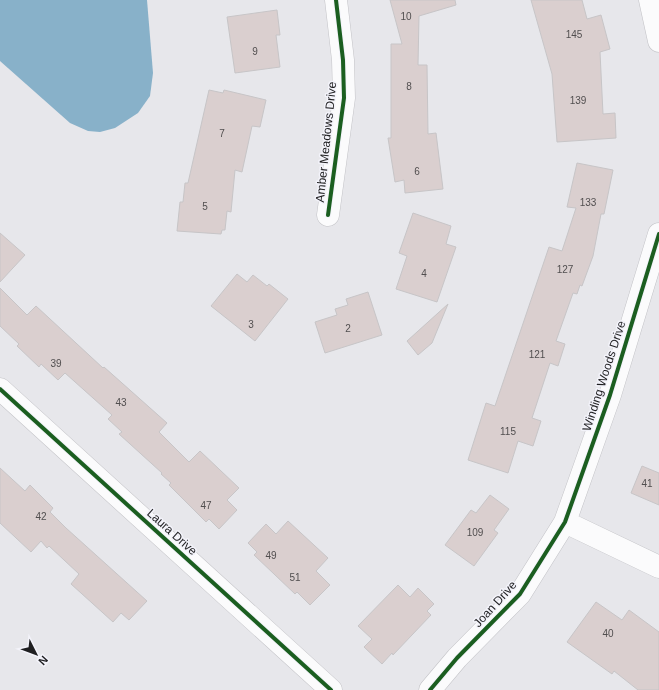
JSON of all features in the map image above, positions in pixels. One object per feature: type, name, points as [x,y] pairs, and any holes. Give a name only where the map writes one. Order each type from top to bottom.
[{"type":"street","name":"Amber Meadows Drive","points":[[328,215],[344,98],[343,60],[336,0]]},
{"type":"street","points":[[650,0],[659,41]]},
{"type":"street","name":"Winding Woods Drive","points":[[565,522],[610,395],[659,234]]},
{"type":"street","name":"Laura Drive","points":[[0,389],[331,690]]},
{"type":"street","points":[[565,522],[659,567]]},
{"type":"street","name":"Joan Drive","points":[[430,690],[457,658],[520,594],[565,522]]},
{"type":"water","points":[[0,0],[147,0],[153,73],[150,96],[138,113],[115,128],[100,132],[88,131],[70,123],[0,61]]},
{"type":"building","points":[[390,0],[455,0],[456,5],[419,16],[418,65],[427,65],[428,134],[436,133],[443,189],[405,193],[404,180],[395,182],[388,138],[391,138],[391,44],[402,44]]},
{"type":"building","points":[[531,0],[582,0],[587,19],[601,15],[610,49],[600,52],[603,114],[615,113],[616,138],[557,142],[552,74]]},
{"type":"building","points":[[277,10],[280,35],[276,35],[280,67],[235,73],[227,17]]},
{"type":"building","points":[[209,90],[223,93],[224,90],[266,100],[260,127],[252,126],[242,172],[235,170],[231,212],[227,211],[225,230],[222,230],[221,234],[177,231],[180,202],[183,202],[185,183],[188,183]]},
{"type":"building","points":[[577,163],[613,170],[604,214],[601,214],[593,256],[582,286],[580,285],[577,294],[573,293],[556,341],[565,344],[558,366],[550,363],[532,418],[541,421],[533,446],[518,441],[508,473],[468,460],[486,403],[495,406],[549,247],[562,251],[576,208],[567,207]]},
{"type":"building","points":[[413,213],[451,226],[446,244],[456,247],[437,302],[396,289],[407,256],[399,253]]},
{"type":"building","points":[[0,233],[25,255],[0,282]]},
{"type":"building","points":[[237,274],[247,282],[253,275],[267,286],[269,284],[288,299],[255,341],[211,306]]},
{"type":"building","points":[[0,288],[27,315],[36,306],[103,368],[104,367],[167,423],[159,432],[189,462],[200,451],[239,488],[227,500],[237,510],[219,529],[209,519],[206,522],[169,485],[171,483],[161,474],[162,473],[119,434],[122,432],[108,419],[112,415],[65,373],[58,380],[41,364],[39,367],[17,346],[19,344],[0,326]]},
{"type":"building","points":[[368,292],[382,335],[325,353],[315,322],[337,315],[335,309],[348,305],[346,299]]},
{"type":"building","points":[[448,304],[432,343],[418,355],[407,341]]},
{"type":"building","points":[[642,466],[659,473],[659,505],[631,493]]},
{"type":"building","points":[[0,468],[25,491],[30,485],[53,508],[50,512],[66,528],[147,601],[129,620],[121,613],[113,622],[71,584],[79,574],[49,546],[47,548],[41,541],[31,552],[0,523]]},
{"type":"building","points":[[490,495],[509,509],[494,530],[498,533],[474,566],[445,545],[471,510],[476,513]]},
{"type":"building","points":[[288,521],[328,558],[316,571],[330,585],[310,605],[297,592],[295,594],[254,555],[257,552],[248,543],[266,524],[276,534]]},
{"type":"building","points":[[398,585],[410,597],[418,588],[434,604],[427,611],[431,615],[393,655],[392,653],[382,664],[364,647],[372,639],[358,626]]},
{"type":"building","points":[[596,602],[622,620],[629,610],[659,632],[659,690],[638,690],[614,671],[612,674],[567,642]]},
{"type":"cycle path","points":[[328,215],[344,98],[343,60],[336,0]]},
{"type":"cycle path","points":[[430,690],[457,658],[520,594],[565,522],[610,395],[659,234]]},
{"type":"cycle path","points":[[0,389],[331,690]]}]
